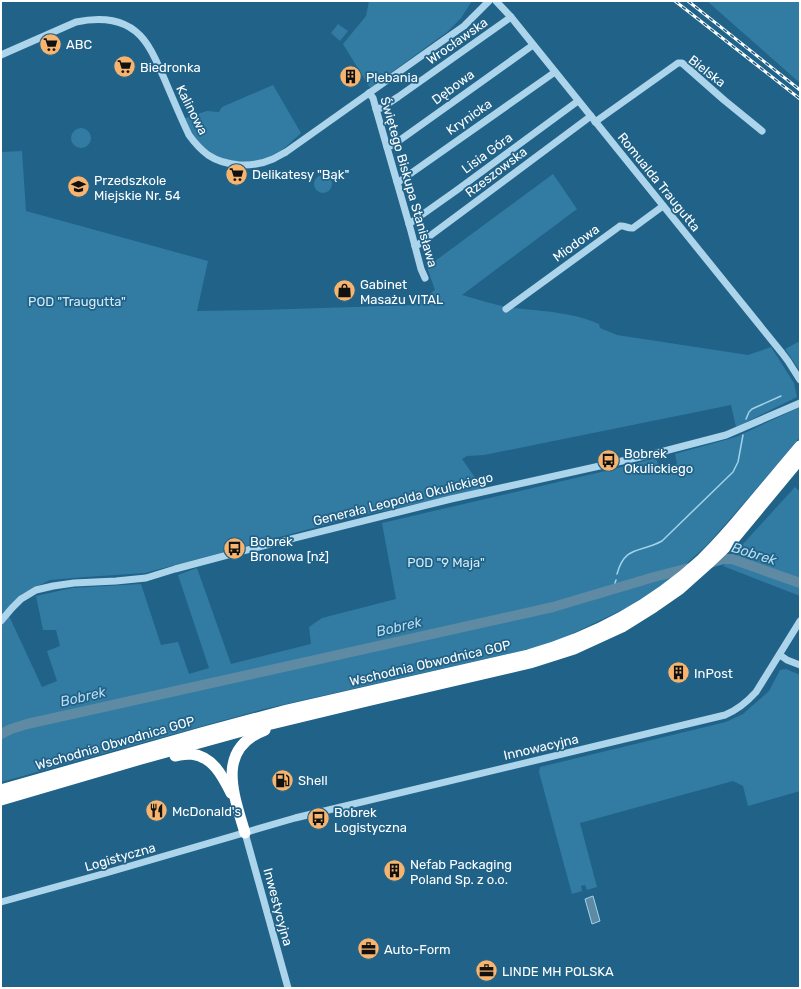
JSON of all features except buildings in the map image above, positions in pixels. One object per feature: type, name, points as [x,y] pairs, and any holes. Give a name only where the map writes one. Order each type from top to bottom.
[{"type":"highway","name":"Wschodnia Obwodnica GOP","points":[[1,800],[246,730],[483,675],[574,650],[622,628],[680,589],[732,540],[798,455]]},
{"type":"highway","name":"Wschodnia Obwodnica GOP","points":[[1,790],[287,710],[411,681],[458,672],[545,650],[582,636],[607,625],[632,611],[667,588],[702,559],[798,455]]},
{"type":"highway","points":[[236,805],[232,769],[233,761],[241,746],[255,734],[302,716]]},
{"type":"highway","points":[[141,759],[192,754],[206,759],[213,764],[223,777],[236,805],[245,833]]},
{"type":"street","name":"Kalinowa","points":[[1,55],[76,22],[104,19],[122,23],[139,34],[153,54],[189,134],[197,146],[208,155],[221,162],[247,165],[260,164],[286,152],[459,29],[489,1]]},
{"type":"street","name":"Romualda Traugutta","points":[[496,1],[511,17],[788,361],[800,380]]},
{"type":"street","name":"Wrocławska","points":[[376,109],[381,108],[398,97],[511,17]]},
{"type":"street","name":"Dębowa","points":[[387,148],[533,45]]},
{"type":"street","name":"Bielska","points":[[593,119],[678,63],[682,63],[762,131]]},
{"type":"street","name":"Krynicka","points":[[397,182],[555,72]]},
{"type":"street","name":"Świętego Biskupa Stanisława","points":[[369,93],[373,98],[421,269],[425,278]]},
{"type":"street","name":"Lisia Góra","points":[[409,224],[578,101]]},
{"type":"street","name":"Rzeszowska","points":[[415,246],[593,119]]},
{"type":"street","name":"Miodowa","points":[[506,309],[620,226],[629,229],[633,228],[662,206]]},
{"type":"street","name":"Generała Leopolda Okulickiego","points":[[1,621],[22,599],[36,590],[74,583],[146,578],[235,553],[451,499],[649,455],[735,432],[800,403]]},
{"type":"street","name":"Innowacyjna","points":[[245,833],[316,813],[626,740],[725,715],[750,699],[760,687],[800,621]]},
{"type":"street","points":[[780,655],[787,660],[800,665]]},
{"type":"street","name":"Logistyczna","points":[[1,902],[245,833]]},
{"type":"street","name":"Inwestycyjna","points":[[245,833],[288,988]]},
{"type":"green space","points":[[369,1],[472,1],[461,18],[447,32],[370,88],[343,44],[366,16]]},
{"type":"green space","points":[[707,1],[800,1],[800,83]]},
{"type":"green space","points":[[338,24],[348,31],[340,41],[331,33]]},
{"type":"green space","points":[[273,85],[301,133],[274,155],[249,162],[227,160],[209,153],[194,138],[185,118],[207,111],[219,112],[222,107]]},
{"type":"green space","points":[[81,128],[88,131],[91,138],[88,145],[81,148],[74,145],[71,138],[74,131]]},
{"type":"green space","name":"POD \"Traugutta\"","points":[[22,151],[26,211],[208,261],[197,311],[414,305],[435,290],[427,267],[553,174],[577,209],[462,295],[507,307],[577,316],[599,324],[600,328],[617,335],[748,355],[771,347],[794,383],[797,397],[736,427],[731,405],[484,455],[467,456],[462,459],[483,489],[347,519],[145,573],[50,580],[22,594],[1,618],[1,152]]},
{"type":"green space","points":[[323,175],[329,178],[332,184],[329,190],[323,193],[317,190],[314,184],[317,178]]},
{"type":"green space","points":[[800,341],[800,371],[785,349]]},
{"type":"green space","name":"POD \"9 Maja\"","points":[[799,408],[800,437],[707,545],[665,583],[630,606],[551,644],[264,709],[1,782],[1,623],[9,616],[42,687],[57,681],[47,651],[60,646],[56,630],[43,630],[36,596],[72,588],[141,584],[161,645],[178,642],[189,674],[209,668],[178,575],[197,568],[231,664],[311,644],[309,627],[322,618],[396,599],[382,523],[656,458],[660,470],[677,464],[675,454],[736,437]]},
{"type":"green space","points":[[795,487],[800,492],[800,596],[723,566]]},
{"type":"green space","points":[[786,669],[800,675],[800,791],[748,806],[743,786],[733,781],[580,823],[597,887],[587,890],[585,885],[581,886],[582,891],[572,894],[539,772],[540,767],[726,722],[743,714],[769,691],[780,670]]},
{"type":"shaded area","points":[[593,896],[600,921],[592,924],[585,899]]},
{"type":"waterway","points":[[746,419],[752,409],[781,396]]},
{"type":"waterway","points":[[617,574],[624,558],[634,551],[662,541],[733,472],[738,462],[743,435]]},
{"type":"waterway","name":"Bobrek","points":[[709,563],[724,559],[732,559],[800,583]]},
{"type":"waterway","name":"Bobrek","points":[[1,734],[27,724],[553,607],[693,567]]},
{"type":"waterway","points":[[613,589],[616,580]]},
{"type":"railway","points":[[675,1],[800,99]]},
{"type":"railway","points":[[688,1],[800,90]]},
{"type":"place","name":"ABC","points":[[51,44]]},
{"type":"place","name":"Biedronka","points":[[125,67]]},
{"type":"place","name":"Plebania","points":[[350,77]]},
{"type":"place","name":"Delikatesy \"Bąk\"","points":[[237,174]]},
{"type":"place","name":"Przedszkole Miejskie Nr. 54","points":[[78,187]]},
{"type":"place","name":"Gabinet Masażu VITAL","points":[[344,291]]},
{"type":"place","name":"Bobrek Okulickiego","points":[[608,460]]},
{"type":"place","name":"Bobrek Bronowa [nż]","points":[[235,548]]},
{"type":"place","name":"InPost","points":[[679,673]]},
{"type":"place","name":"Shell","points":[[283,780]]},
{"type":"place","name":"McDonald's","points":[[156,811]]},
{"type":"place","name":"Bobrek Logistyczna","points":[[318,819]]},
{"type":"place","name":"Nefab Packaging Poland Sp. z o.o.","points":[[394,871]]},
{"type":"place","name":"Auto-Form","points":[[369,949]]},
{"type":"place","name":"LINDE MH POLSKA","points":[[486,971]]}]
